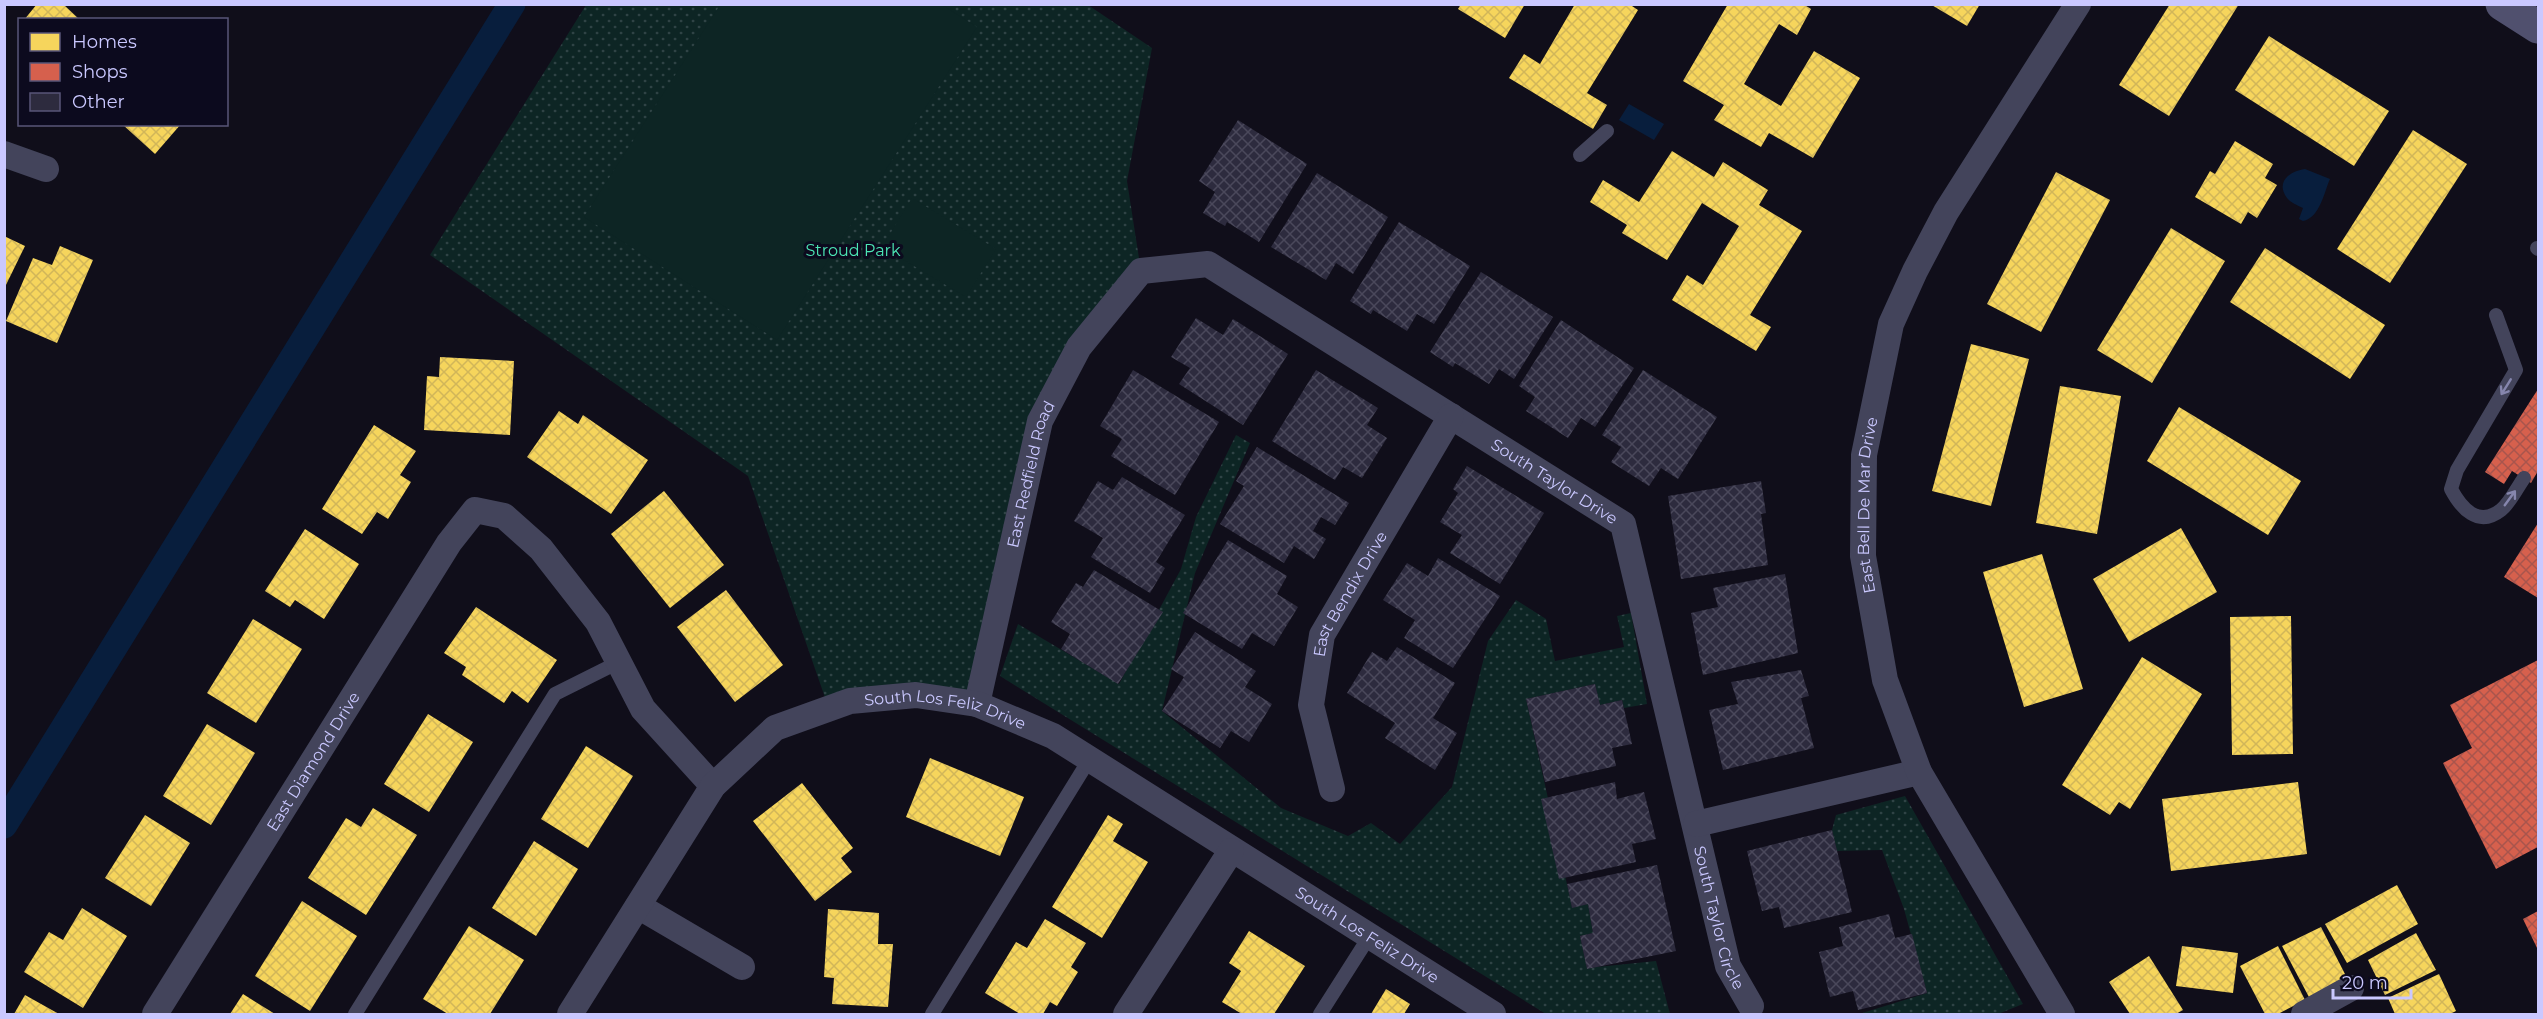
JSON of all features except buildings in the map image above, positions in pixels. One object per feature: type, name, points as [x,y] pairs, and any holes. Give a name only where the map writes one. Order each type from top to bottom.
[{"type":"main road","points":[[2502,4],[2538,27]]},
{"type":"street","name":"East Bell De Mar Drive","points":[[2059,1013],[1919,772],[1885,680],[1863,556],[1864,455],[1891,324],[1946,212],[2078,4]]},
{"type":"street","points":[[4,154],[46,169]]},
{"type":"street","name":"South Taylor Drive","points":[[1141,271],[1208,264],[1623,524],[1696,824]]},
{"type":"street","name":"East Redfield Road","points":[[977,704],[1040,421],[1079,347],[1141,271]]},
{"type":"street","name":"East Bendix Drive","points":[[1332,789],[1311,705],[1322,634],[1451,416]]},
{"type":"street","name":"East Diamond Drive","points":[[155,1014],[449,543],[475,510],[504,516],[541,549],[598,622],[619,662]]},
{"type":"street","points":[[570,1014],[713,786],[643,709],[619,662]]},
{"type":"street","name":"South Los Feliz Drive","points":[[713,786],[775,728],[850,701],[916,695],[977,704],[1053,736],[1231,851],[1493,1014]]},
{"type":"street","points":[[1696,824],[1919,772]]},
{"type":"street","name":"South Taylor Circle","points":[[1696,824],[1728,966],[1750,1006]]},
{"type":"street","points":[[1126,1014],[1231,851]]},
{"type":"street","points":[[638,906],[742,968]]},
{"type":"street","points":[[2304,1014],[2351,988]]},
{"type":"lane","points":[[1580,155],[1607,131]]},
{"type":"lane","points":[[2496,315],[2517,370],[2461,464],[2451,489],[2460,505],[2468,513],[2485,516],[2501,510],[2524,478]]},
{"type":"lane","points":[[355,1014],[555,694],[619,662]]},
{"type":"lane","points":[[932,1014],[1089,760]]},
{"type":"lane","points":[[1320,1014],[1368,937]]},
{"type":"green space","name":"Stroud Park","points":[[586,5],[1088,5],[1152,48],[1127,181],[1141,271],[1040,421],[977,704],[829,709],[748,476],[430,255]]},
{"type":"green space","points":[[720,5],[942,5],[977,27],[777,340],[584,217]]},
{"type":"green space","points":[[912,198],[996,249],[966,297],[882,247]]},
{"type":"green space","points":[[1236,435],[1250,443],[1195,573],[1162,711],[1281,808],[1348,836],[1371,823],[1400,844],[1452,787],[1488,641],[1516,600],[1546,619],[1555,661],[1624,647],[1617,616],[1631,613],[1647,704],[1624,708],[1622,700],[1600,705],[1595,684],[1526,699],[1572,907],[1588,904],[1593,933],[1580,936],[1587,968],[1656,961],[1670,1014],[1546,1014],[1000,676],[1018,624],[1119,684],[1181,569],[1196,517]]},
{"type":"green space","points":[[1905,796],[2023,1004],[1998,1014],[1859,1014],[1927,993],[1904,909],[1882,850],[1837,851],[1832,830],[1836,815]]},
{"type":"water","points":[[1629,104],[1664,124],[1654,140],[1619,120]]},
{"type":"water","points":[[2305,169],[2330,179],[2314,215],[2303,221],[2299,219],[2303,208],[2289,200],[2284,192],[2283,182],[2294,172]]},
{"type":"waterway","points":[[4,825],[512,4]]}]
